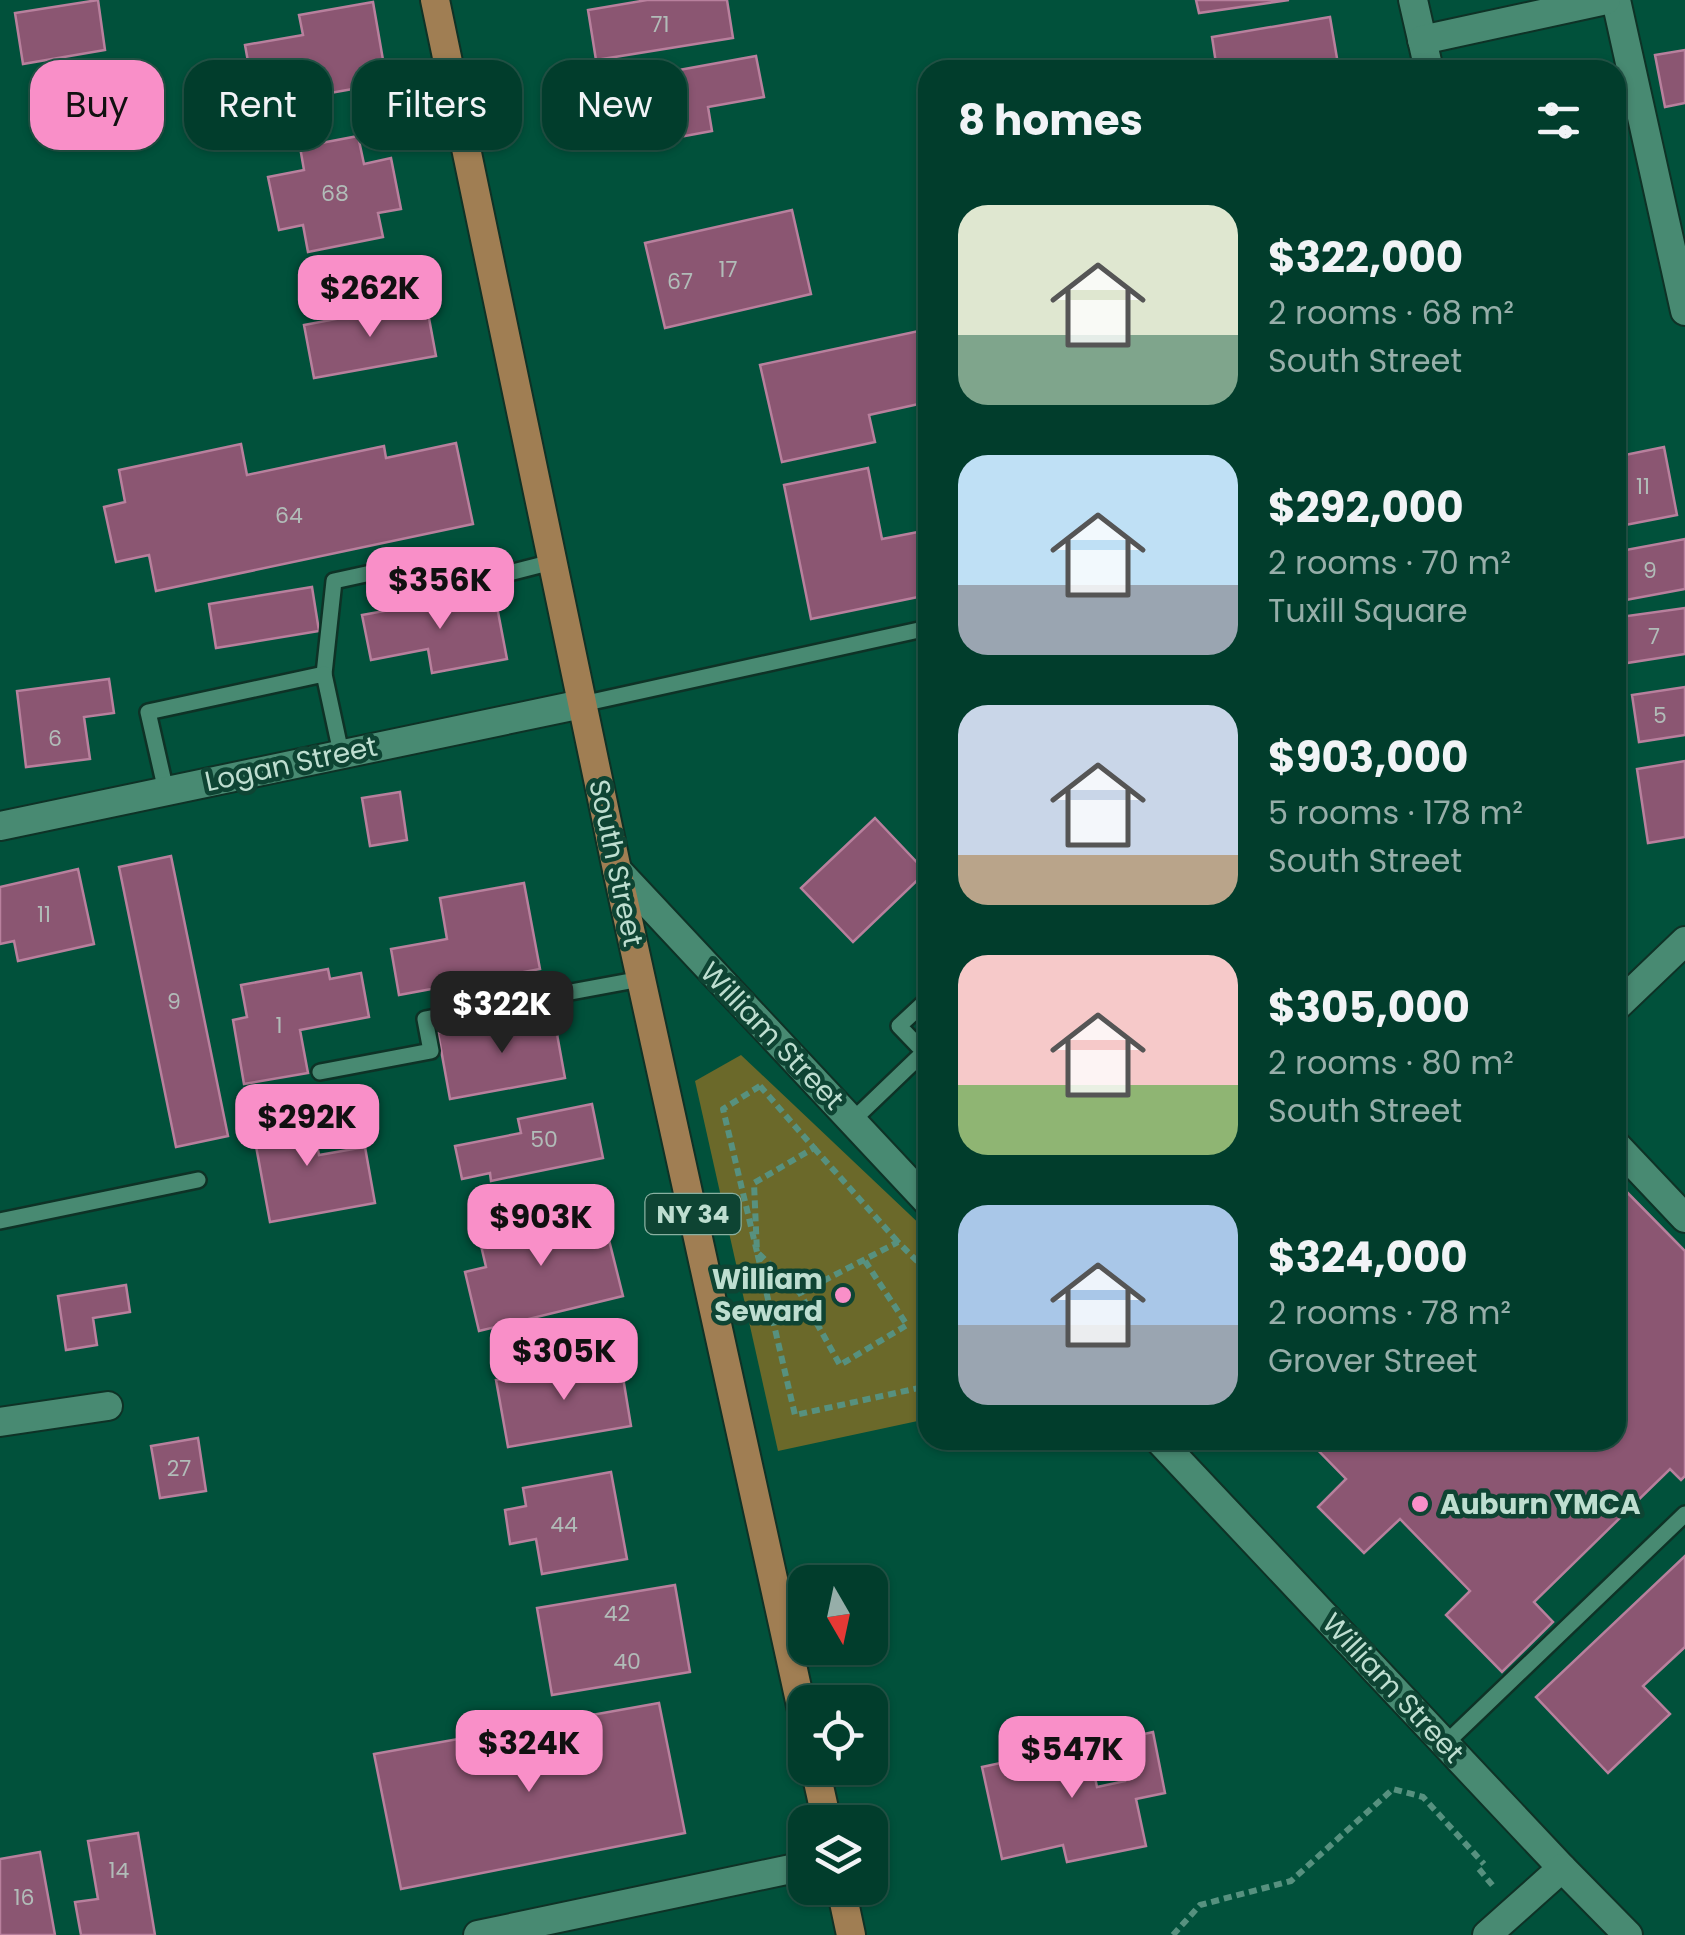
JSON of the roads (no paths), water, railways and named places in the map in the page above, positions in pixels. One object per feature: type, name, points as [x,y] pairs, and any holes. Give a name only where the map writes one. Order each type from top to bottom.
[{"type":"main road","name":"South Street","points":[[434,0],[582,704],[796,1685]]},
{"type":"main road","points":[[844,1905],[850,1935]]},
{"type":"street","points":[[1413,0],[1427,60]]},
{"type":"street","points":[[1422,40],[1606,0]]},
{"type":"street","points":[[1616,0],[1685,311]]},
{"type":"street","name":"Logan Street","points":[[0,826],[582,704]]},
{"type":"street","name":"William Street","points":[[618,870],[918,1191]]},
{"type":"street","points":[[1626,997],[1685,941]]},
{"type":"street","points":[[1626,1156],[1685,1218]]},
{"type":"street","points":[[0,1422],[108,1406]]},
{"type":"street","name":"William Street","points":[[1169,1450],[1628,1935]]},
{"type":"street","points":[[1487,1935],[1562,1868]]},
{"type":"street","points":[[478,1935],[788,1870]]},
{"type":"lane","points":[[341,753],[324,674],[334,581],[421,562],[510,573],[552,562]]},
{"type":"lane","points":[[582,704],[918,630]]},
{"type":"lane","points":[[166,791],[148,712],[324,674]]},
{"type":"lane","points":[[320,1072],[431,1051],[425,1019],[641,978]]},
{"type":"lane","points":[[918,1008],[899,1026],[918,1046]]},
{"type":"lane","points":[[852,1121],[918,1061]]},
{"type":"lane","points":[[0,1221],[198,1180]]},
{"type":"lane","points":[[1445,1744],[1685,1514]]},
{"type":"place","name":"William Seward","points":[[843,1295]]},
{"type":"place","name":"Auburn YMCA","points":[[1420,1504]]}]
